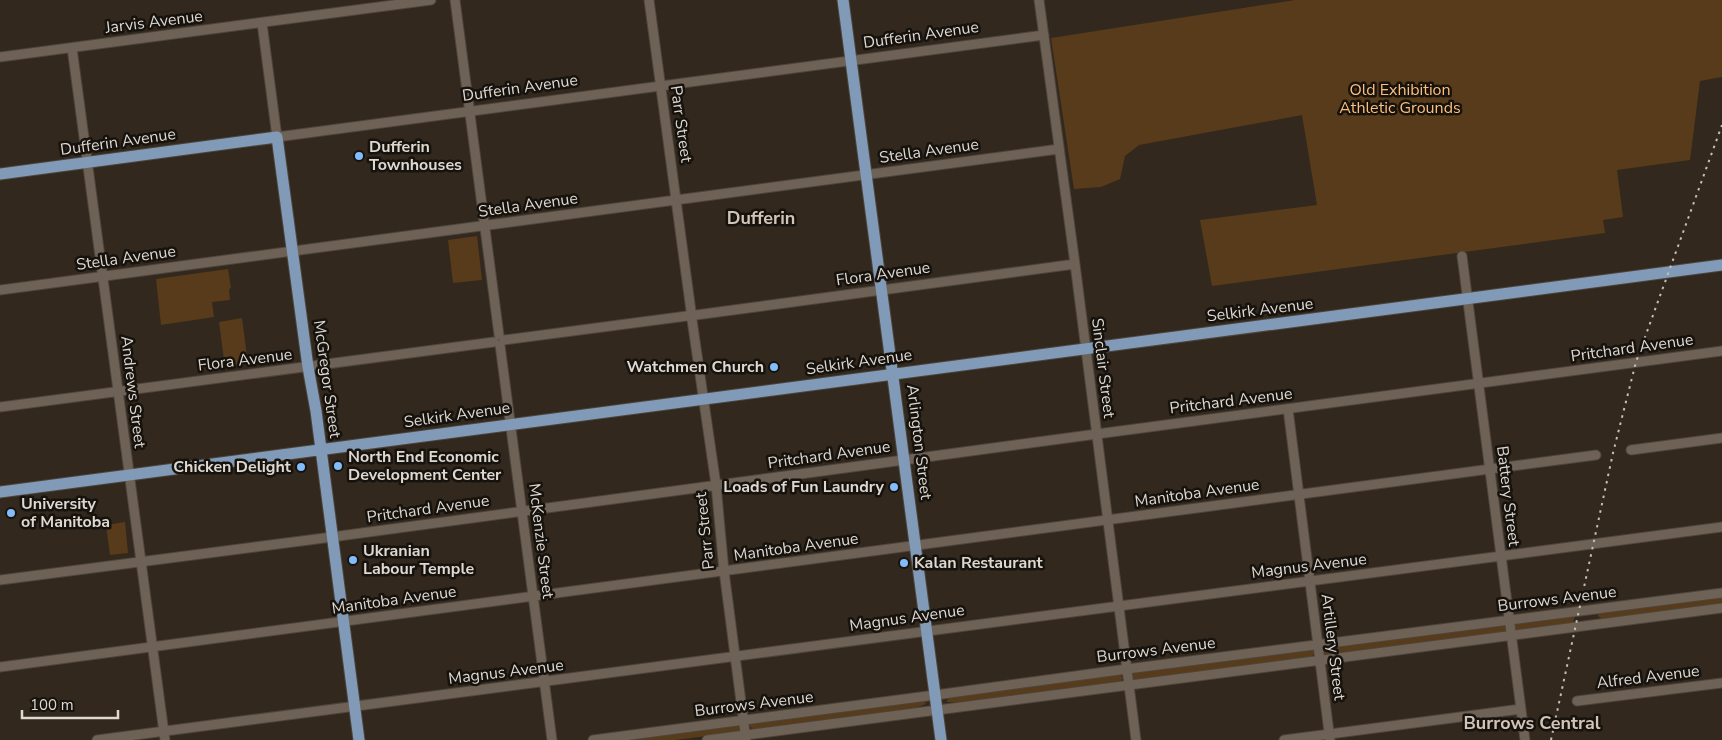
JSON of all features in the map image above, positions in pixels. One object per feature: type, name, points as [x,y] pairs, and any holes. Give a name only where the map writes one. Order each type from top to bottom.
[{"type":"main road","name":"Arlington Street","points":[[843,0],[942,740]]},
{"type":"main road","name":"Dufferin Avenue","points":[[0,174],[277,137]]},
{"type":"main road","name":"McGregor Street","points":[[277,137],[359,740]]},
{"type":"main road","name":"Selkirk Avenue","points":[[0,492],[1722,265]]},
{"type":"street","name":"Jarvis Avenue","points":[[0,57],[431,0]]},
{"type":"street","name":"McKenzie Street","points":[[455,0],[552,740]]},
{"type":"street","name":"Parr Street","points":[[650,0],[691,315],[716,485],[724,571],[746,738]]},
{"type":"street","name":"Sinclair Street","points":[[1039,0],[1136,740]]},
{"type":"street","name":"McGregor Street","points":[[262,23],[277,137]]},
{"type":"street","name":"Dufferin Avenue","points":[[277,137],[1044,35]]},
{"type":"street","name":"Andrews Street","points":[[72,48],[164,736]]},
{"type":"street","name":"Stella Avenue","points":[[0,290],[1059,149]]},
{"type":"street","name":"Battery Street","points":[[1462,256],[1525,740]]},
{"type":"street","name":"Flora Avenue","points":[[0,407],[1075,264]]},
{"type":"street","name":"Pritchard Avenue","points":[[0,580],[332,538],[1722,351]]},
{"type":"street","name":"Artillery Street","points":[[1288,408],[1330,737]]},
{"type":"street","points":[[1631,450],[1722,438]]},
{"type":"street","name":"Manitoba Avenue","points":[[0,668],[1596,455]]},
{"type":"street","name":"Magnus Avenue","points":[[96,740],[164,736],[354,706],[1722,527]]},
{"type":"street","name":"Burrows Avenue","points":[[593,740],[1722,593]]},
{"type":"street","name":"Burrows Avenue","points":[[707,740],[746,738],[938,709],[1722,608]]},
{"type":"street","name":"Alfred Avenue","points":[[1577,701],[1722,682]]},
{"type":"street","points":[[1284,740],[1330,737],[1521,709]]},
{"type":"green space","name":"Old Exhibition Athletic Grounds","points":[[1295,0],[1722,0],[1722,77],[1700,81],[1690,160],[1617,170],[1623,217],[1603,220],[1605,233],[1212,286],[1200,220],[1317,205],[1302,115],[1139,145],[1125,156],[1120,179],[1101,187],[1074,189],[1051,38]]},
{"type":"green space","points":[[477,236],[482,280],[453,283],[448,240]]},
{"type":"green space","points":[[228,269],[231,288],[229,289],[230,300],[212,302],[214,317],[161,325],[156,279]]},
{"type":"green space","points":[[242,318],[248,364],[225,367],[219,322]]},
{"type":"green space","points":[[125,522],[128,553],[110,555],[106,525]]},
{"type":"green space","points":[[1722,596],[1722,603],[1602,619],[1598,616],[1599,612]]},
{"type":"green space","points":[[1575,615],[1573,623],[1514,629],[1515,624]]},
{"type":"green space","points":[[1504,625],[1506,630],[1503,632],[1326,655],[1323,653],[1323,648]]},
{"type":"green space","points":[[1312,650],[1315,653],[1311,657],[1135,680],[1131,675],[1134,672]]},
{"type":"green space","points":[[1119,674],[1123,678],[1120,682],[947,702],[951,697]]},
{"type":"green space","points":[[919,701],[926,704],[915,708],[753,729],[749,726],[750,723]]},
{"type":"green space","points":[[739,725],[741,730],[738,732],[675,740],[619,740]]},
{"type":"railway","points":[[1551,740],[1613,453],[1636,362],[1722,125]]},
{"type":"place","name":"Dufferin Townhouses","points":[[359,156]]},
{"type":"place","name":"Watchmen Church","points":[[774,367]]},
{"type":"place","name":"North End Economic Development Center","points":[[338,466]]},
{"type":"place","name":"Chicken Delight","points":[[301,467]]},
{"type":"place","name":"Loads of Fun Laundry","points":[[894,487]]},
{"type":"place","name":"University of Manitoba","points":[[11,513]]},
{"type":"place","name":"Ukranian Labour Temple","points":[[353,560]]},
{"type":"place","name":"Kalan Restaurant","points":[[904,563]]},
{"type":"district","name":"Dufferin","points":[[761,218]]},
{"type":"district","name":"Burrows Central","points":[[1532,723]]}]
